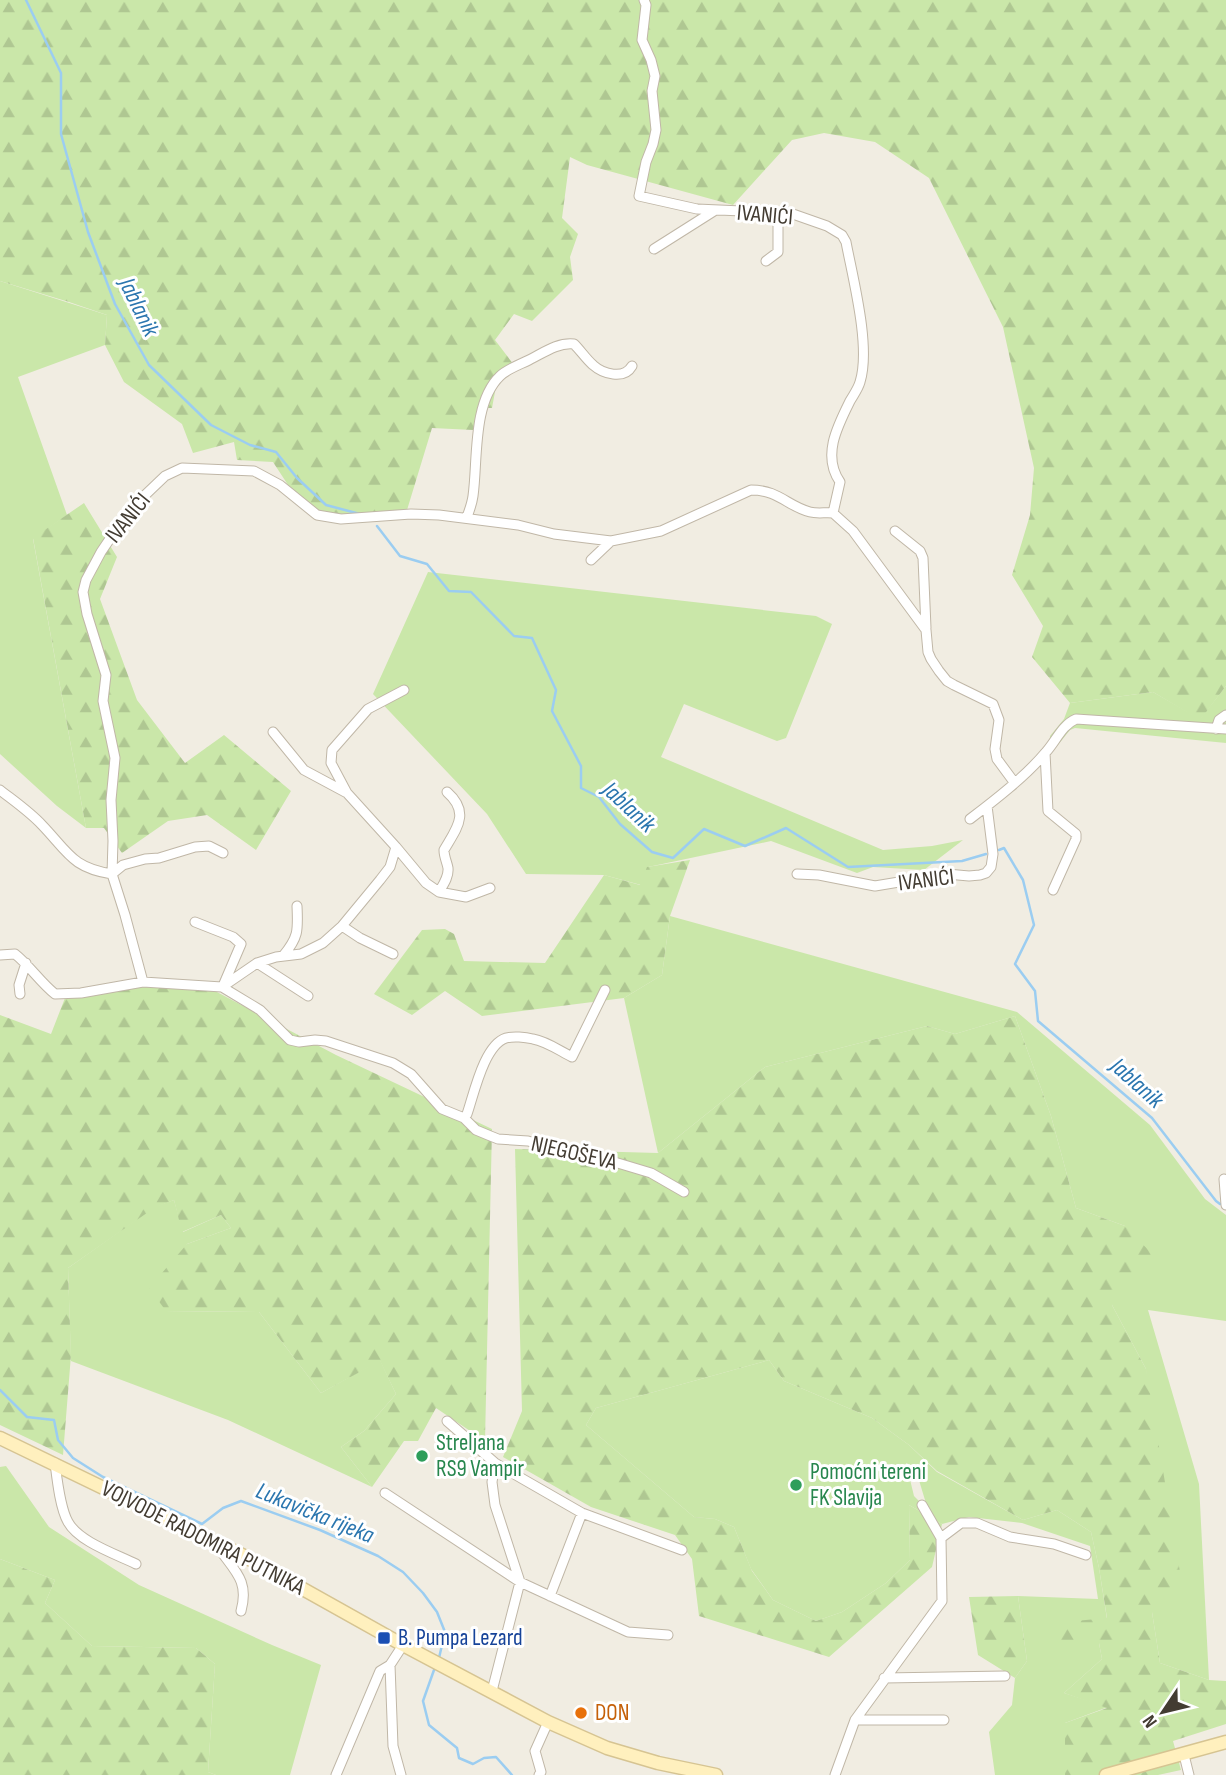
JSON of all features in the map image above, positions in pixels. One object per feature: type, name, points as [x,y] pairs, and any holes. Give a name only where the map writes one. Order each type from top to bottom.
[{"type":"main road","name":"VOJVODE RADOMIRA PUTNIKA","points":[[0,1438],[244,1556],[548,1722],[607,1748],[658,1763],[716,1775]]},
{"type":"main road","points":[[1106,1775],[1226,1742]]},
{"type":"street","name":"IVANIĆI","points":[[112,874],[111,800],[115,758],[103,701],[106,675],[83,592],[86,580],[101,552],[124,518],[165,476],[182,468],[254,471],[280,485],[317,514],[341,519],[411,514],[467,517],[554,534],[611,541],[661,531],[751,490],[776,494],[811,513],[833,513],[840,482],[833,472],[832,448],[837,430],[860,384],[865,363],[859,310],[846,242],[842,235],[827,226],[790,213],[714,211],[639,196],[656,130],[652,91],[655,76],[642,40],[646,5],[644,0]]},
{"type":"street","points":[[654,249],[714,211]]},
{"type":"street","points":[[766,261],[778,252],[778,212]]},
{"type":"street","points":[[467,517],[473,499],[485,396],[502,374],[566,343],[574,344],[596,368],[606,373],[622,375],[630,371],[632,366]]},
{"type":"street","points":[[833,513],[853,531],[926,630]]},
{"type":"street","points":[[895,531],[920,551],[923,558],[930,659],[947,681],[993,704],[999,720],[995,749],[997,759],[1014,782]]},
{"type":"street","points":[[591,560],[611,541]]},
{"type":"street","points":[[404,690],[368,709],[332,750],[331,763],[347,793],[426,883],[439,892],[466,897],[490,888]]},
{"type":"street","points":[[970,819],[1045,753],[1069,722],[1076,719],[1221,729],[1219,720],[1226,715]]},
{"type":"street","points":[[273,732],[304,769],[347,793]]},
{"type":"street","points":[[1045,753],[1048,811],[1076,834],[1054,890]]},
{"type":"street","points":[[0,790],[41,824],[69,856],[93,871],[112,874],[123,865],[159,858],[195,846],[209,846],[223,853]]},
{"type":"street","points":[[439,892],[448,872],[444,850],[460,821],[456,800],[447,792]]},
{"type":"street","name":"IVANIĆI","points":[[797,874],[819,875],[875,886],[947,874],[970,876],[986,873],[993,855],[987,806]]},
{"type":"street","points":[[222,987],[257,963],[300,954],[323,943],[342,926],[390,867],[396,847]]},
{"type":"street","points":[[112,874],[143,982]]},
{"type":"street","points":[[283,956],[294,943],[297,934],[297,906]]},
{"type":"street","points":[[195,922],[233,937],[241,944],[222,987]]},
{"type":"street","points":[[342,926],[393,954]]},
{"type":"street","points":[[0,955],[15,954],[26,963],[19,985],[20,994]]},
{"type":"street","name":"NJEGOŠEVA","points":[[26,963],[55,994],[81,993],[143,982],[222,987],[260,1010],[290,1040],[326,1041],[393,1063],[411,1074],[442,1109],[464,1118],[475,1130],[498,1139],[528,1141],[583,1156],[601,1158],[651,1173],[684,1192]]},
{"type":"street","points":[[257,963],[308,996]]},
{"type":"street","points":[[464,1118],[484,1063],[503,1039],[534,1039],[572,1057],[605,990]]},
{"type":"street","points":[[1224,1179],[1226,1205]]},
{"type":"street","points":[[447,1421],[495,1463],[582,1513],[682,1550]]},
{"type":"street","points":[[55,1463],[64,1513],[71,1526],[83,1538],[136,1564]]},
{"type":"street","points":[[492,1691],[520,1582],[495,1505],[492,1482],[495,1463]]},
{"type":"street","points":[[385,1493],[520,1582],[628,1632],[668,1635]]},
{"type":"street","points":[[835,1775],[855,1720],[942,1601],[941,1538],[922,1505]]},
{"type":"street","points":[[550,1596],[582,1513]]},
{"type":"street","points":[[941,1538],[961,1523],[977,1522],[1010,1537],[1054,1544],[1086,1555]]},
{"type":"street","points":[[218,1544],[242,1582],[245,1597],[241,1611]]},
{"type":"street","points":[[336,1775],[380,1671],[390,1665],[403,1645]]},
{"type":"street","points":[[390,1665],[393,1746],[401,1775]]},
{"type":"street","points":[[884,1678],[1005,1676]]},
{"type":"street","points":[[855,1720],[944,1720]]},
{"type":"street","points":[[539,1775],[541,1772],[536,1751],[548,1722]]},
{"type":"street","points":[[1184,1755],[1189,1775]]},
{"type":"green space","points":[[0,0],[1226,0],[1226,686],[1200,720],[1153,692],[1070,703],[1032,657],[1043,626],[1012,575],[1030,515],[1034,468],[1003,327],[929,178],[875,142],[824,133],[792,140],[733,205],[587,165],[570,157],[562,218],[578,234],[570,257],[573,280],[532,321],[514,314],[495,340],[517,369],[497,381],[492,408],[480,408],[473,430],[432,428],[407,510],[359,518],[317,515],[290,488],[273,462],[237,460],[234,442],[193,453],[182,424],[124,382],[105,345],[107,315],[0,281]]},
{"type":"green space","points":[[0,281],[107,315],[105,345],[18,377],[67,515],[33,539],[86,828],[57,806],[0,754]]},
{"type":"green space","points":[[84,503],[117,557],[100,599],[137,700],[185,763],[224,735],[291,791],[256,850],[207,815],[168,821],[122,853],[104,828],[86,828],[33,538]]},
{"type":"green space","points":[[428,572],[816,616],[832,624],[786,738],[777,741],[684,704],[661,757],[883,850],[932,846],[963,840],[924,870],[873,867],[857,873],[771,841],[648,867],[641,885],[604,875],[526,874],[487,814],[373,694]]},
{"type":"green space","points":[[1226,686],[1226,743],[1075,728],[1070,730],[1049,756],[1050,736],[1064,719],[1070,703],[1153,692],[1200,719]]},
{"type":"green space","points":[[690,860],[670,916],[662,975],[624,998],[482,1016],[445,991],[412,1015],[374,994],[422,930],[445,929],[454,934],[464,961],[545,963],[604,875],[640,885],[647,867]]},
{"type":"green space","points":[[670,916],[1017,1012],[1150,1125],[1205,1199],[1226,1215],[1226,1321],[1148,1310],[1199,1484],[1209,1680],[1160,1663],[1152,1612],[1146,1369],[1112,1305],[1125,1226],[1076,1208],[1051,1116],[1015,1016],[955,1034],[927,1026],[765,1067],[658,1153],[624,998],[662,975]]},
{"type":"green space","points":[[142,986],[215,991],[336,1055],[492,1129],[485,1441],[436,1408],[418,1441],[404,1441],[372,1487],[341,1447],[364,1431],[396,1394],[380,1361],[321,1393],[259,1312],[166,1311],[149,1288],[187,1244],[231,1228],[221,1215],[182,1232],[174,1200],[154,1208],[68,1268],[71,1355],[63,1455],[0,1425],[0,1015],[51,1034],[65,998]]},
{"type":"green space","points":[[1015,1016],[1051,1116],[1076,1208],[1125,1226],[1157,1259],[1112,1305],[1146,1369],[1180,1572],[1175,1609],[1152,1612],[1160,1663],[1209,1680],[1226,1681],[1226,1724],[1173,1741],[1181,1770],[1158,1775],[1065,1775],[1065,1723],[1107,1708],[1064,1693],[1102,1659],[1099,1643],[1061,1647],[1054,1623],[1107,1618],[1091,1532],[1057,1510],[1023,1520],[937,1471],[909,1445],[872,1418],[784,1381],[769,1360],[596,1408],[586,1425],[694,1517],[715,1519],[734,1527],[752,1571],[773,1600],[816,1621],[842,1612],[886,1583],[910,1560],[909,1505],[942,1524],[932,1567],[829,1657],[699,1616],[692,1559],[675,1535],[591,1507],[503,1457],[522,1411],[515,1149],[658,1153],[765,1067],[927,1026],[955,1034]]},
{"type":"green space","points":[[174,1200],[183,1232],[221,1215],[231,1228],[187,1244],[166,1311],[259,1312],[321,1393],[380,1360],[396,1394],[364,1431],[341,1447],[372,1487],[228,1420],[71,1361],[68,1268],[154,1207]]},
{"type":"green space","points":[[769,1360],[784,1381],[872,1418],[909,1445],[937,1472],[1023,1520],[1057,1510],[1091,1532],[1107,1619],[1099,1643],[1102,1659],[1064,1693],[1108,1707],[1065,1723],[1065,1775],[995,1775],[989,1732],[1012,1705],[1015,1678],[1027,1661],[1018,1596],[1098,1599],[1090,1546],[1022,1523],[969,1517],[942,1524],[909,1505],[910,1560],[886,1583],[842,1612],[816,1621],[773,1600],[751,1569],[734,1527],[715,1519],[694,1517],[586,1425],[596,1408]],"holes":[[[906,1463],[915,1467],[928,1510],[914,1496]]]},
{"type":"green space","points":[[6,1466],[49,1527],[139,1585],[321,1665],[290,1775],[216,1775],[208,1772],[215,1664],[196,1648],[92,1646],[45,1603],[55,1580],[0,1559],[0,1467]]},
{"type":"green space","points":[[0,1559],[55,1580],[45,1603],[92,1646],[196,1648],[215,1664],[208,1772],[216,1775],[0,1775]]},
{"type":"green space","points":[[1018,1596],[1027,1661],[1015,1678],[978,1655],[969,1597]]},
{"type":"waterway","name":"Jablanik","points":[[26,0],[61,73],[61,134],[88,232],[115,304],[149,365],[211,425],[250,445],[276,452],[297,478],[326,505],[360,514]]},
{"type":"waterway","name":"Jablanik","points":[[377,526],[400,556],[427,564],[449,591],[471,592],[514,636],[532,638],[556,690],[552,711],[581,766],[581,788],[599,797],[620,824],[652,852],[673,858],[704,829],[745,846],[786,828],[848,867],[962,861],[986,854]]},
{"type":"waterway","name":"Jablanik","points":[[999,850],[1004,848],[1023,880],[1034,925],[1015,964],[1035,991],[1038,1021],[1152,1118],[1220,1204]]},
{"type":"waterway","name":"Lukavička rijeka","points":[[0,1390],[27,1417],[54,1420],[58,1440],[73,1458],[103,1477],[202,1524],[223,1508],[241,1501],[320,1530],[378,1556],[403,1572],[437,1612],[445,1632],[439,1658]]},
{"type":"waterway","name":"Lukavička rijeka","points":[[434,1670],[423,1701],[429,1725],[457,1748],[459,1758],[473,1764],[484,1758],[496,1757],[512,1775]]},
{"type":"place","name":"Streljana RS9 Vampir","points":[[422,1456]]},
{"type":"place","name":"Pomoćni tereni FK Slavija","points":[[796,1485]]},
{"type":"place","name":"B. Pumpa Lezard","points":[[384,1638]]},
{"type":"place","name":"DON","points":[[581,1713]]}]
